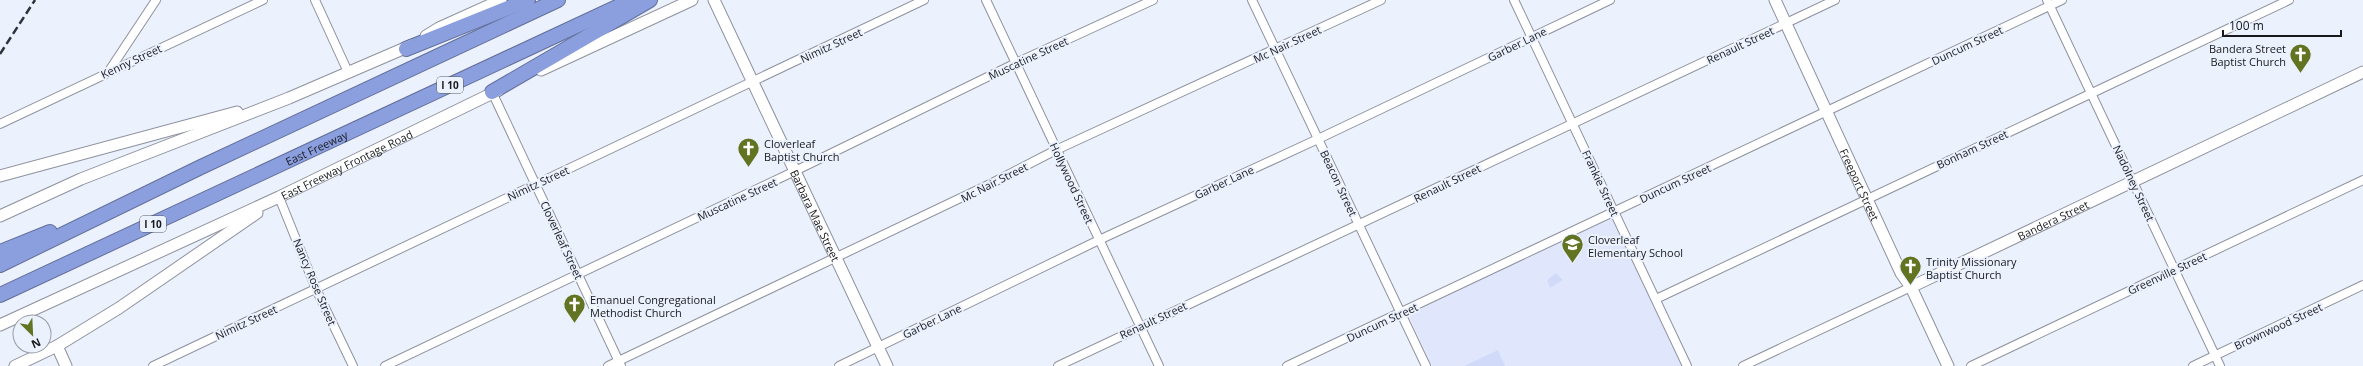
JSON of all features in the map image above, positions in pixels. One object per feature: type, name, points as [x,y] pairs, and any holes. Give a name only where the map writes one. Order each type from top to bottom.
[{"type":"highway","points":[[406,49],[528,0]]},
{"type":"highway","points":[[0,265],[23,248],[201,167],[558,0]]},
{"type":"highway","name":"East Freeway","points":[[0,295],[632,0]]},
{"type":"highway","points":[[492,92],[650,0]]},
{"type":"highway","points":[[0,252],[23,248]]},
{"type":"main road","points":[[3,214],[82,179],[290,98],[348,72],[406,49],[439,28],[501,0]]},
{"type":"main road","name":"East Freeway Frontage Road","points":[[0,325],[279,197],[492,92],[692,0]]},
{"type":"main road","name":"Barbara Mae Street","points":[[714,0],[887,366]]},
{"type":"main road","name":"Freeport Street","points":[[1775,0],[1828,111],[1901,273],[1911,287],[1948,366]]},
{"type":"main road","name":"Bandera Street","points":[[1911,287],[2363,72]]},
{"type":"main road","points":[[0,176],[290,98]]},
{"type":"main road","points":[[15,366],[57,346],[188,262],[279,197]]},
{"type":"main road","points":[[57,346],[66,366]]},
{"type":"street","points":[[109,71],[156,0]]},
{"type":"street","name":"Kenny Street","points":[[0,124],[109,71],[263,0]]},
{"type":"street","points":[[315,0],[348,72]]},
{"type":"street","name":"Nimitz Street","points":[[153,366],[924,0]]},
{"type":"street","name":"Hollywood Street","points":[[986,0],[1159,366]]},
{"type":"street","name":"Muscatine Street","points":[[385,366],[795,171],[1016,63],[1153,0]]},
{"type":"street","name":"Beacon Street","points":[[1252,0],[1426,366]]},
{"type":"street","name":"Mc Nair Street","points":[[608,366],[620,363],[992,183],[1056,150],[1381,0]]},
{"type":"street","name":"Frankie Street","points":[[1514,0],[1687,366]]},
{"type":"street","name":"Garber Lane","points":[[839,366],[1099,240],[1318,139],[1610,0]]},
{"type":"street","name":"Renault Street","points":[[1058,366],[1140,326],[1359,225],[1835,0]]},
{"type":"street","name":"Duncum Street","points":[[1287,366],[1401,314],[1614,211],[1828,111],[2048,3],[2062,0]]},
{"type":"street","name":"Bonham Street","points":[[1656,299],[2289,0]]},
{"type":"street","name":"Nadolney Street","points":[[2048,3],[2220,366]]},
{"type":"street","name":"Cloverleaf Street","points":[[492,92],[620,363]]},
{"type":"street","name":"Greenville Street","points":[[1972,366],[2363,180]]},
{"type":"street","name":"Nancy Rose Street","points":[[279,197],[316,289],[353,366]]},
{"type":"street","name":"Brownwood Street","points":[[2193,366],[2363,285]]},
{"type":"street","name":"Bandera Street","points":[[1743,366],[1911,287]]},
{"type":"shaded area","name":"Cloverleaf Elementary School","points":[[1613,216],[1683,366],[1432,366],[1408,314]]},
{"type":"shaded area","points":[[1556,273],[1563,280],[1550,288],[1547,280]]},
{"type":"shaded area","points":[[1498,350],[1505,366],[1464,366]]},
{"type":"railway","points":[[0,54],[35,0]]},
{"type":"place","name":"Bandera Street Baptist Church","points":[[2301,74]]},
{"type":"place","name":"Cloverleaf Baptist Church","points":[[748,168]]},
{"type":"place","name":"Cloverleaf Elementary School","points":[[1573,264]]},
{"type":"place","name":"Trinity Missionary Baptist Church","points":[[1910,286]]},
{"type":"place","name":"Emanuel Congregational Methodist Church","points":[[575,324]]}]
